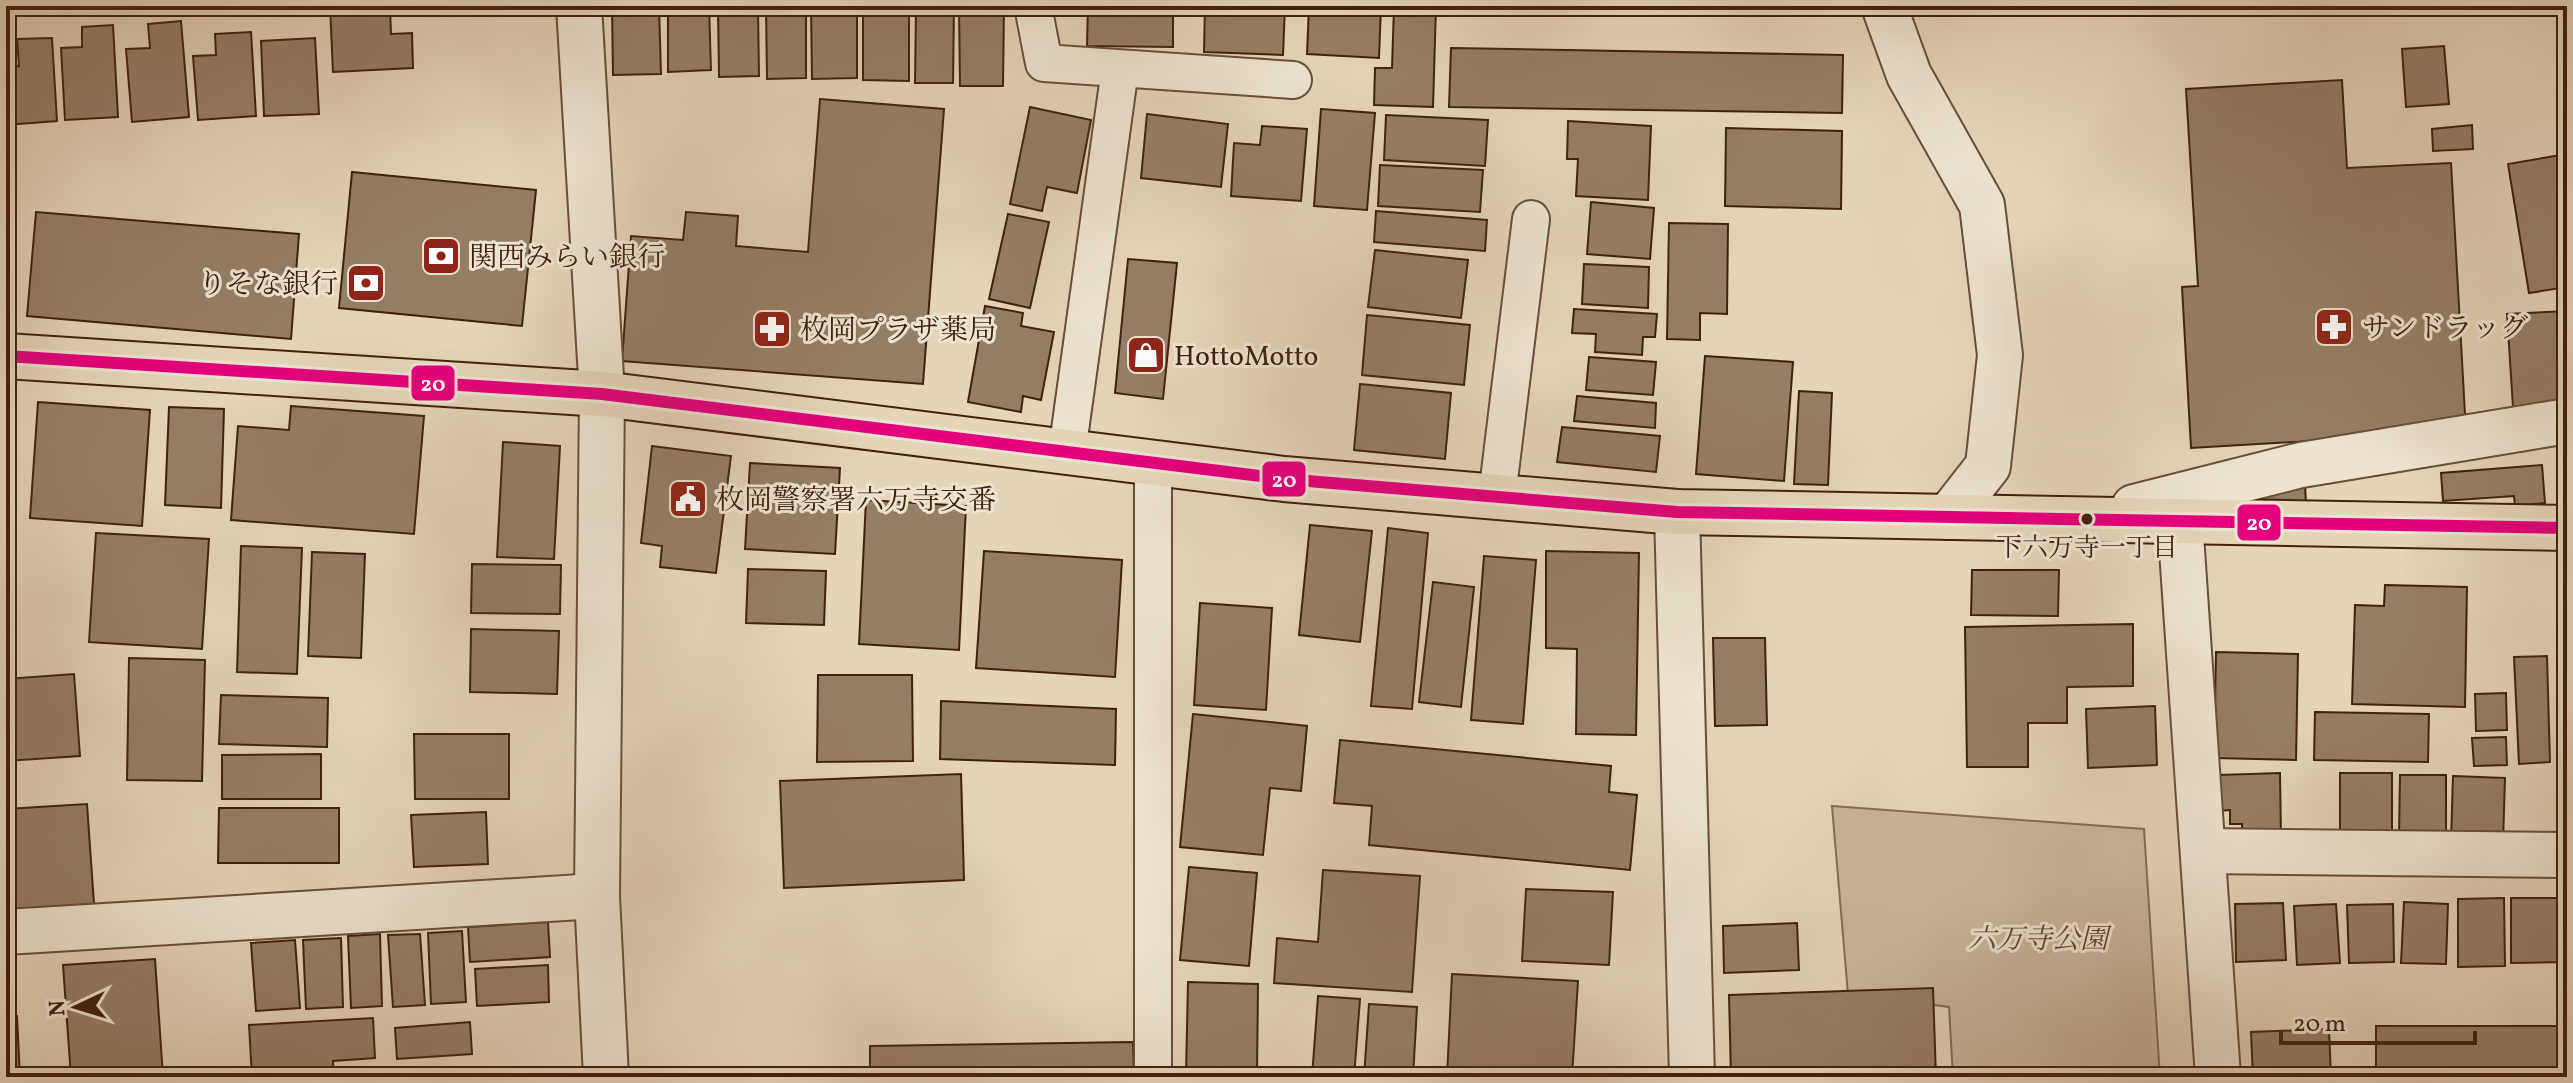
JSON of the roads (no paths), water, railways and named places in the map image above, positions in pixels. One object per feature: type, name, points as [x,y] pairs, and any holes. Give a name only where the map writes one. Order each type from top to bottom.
[{"type":"highway","points":[[6,356],[602,394],[1284,479],[1677,512],[2567,528]]},
{"type":"street","points":[[579,6],[602,394],[597,896],[606,1077]]},
{"type":"street","points":[[1884,6],[1909,75],[1982,205],[2000,355],[1988,466],[1948,517]]},
{"type":"street","points":[[2085,519],[2301,465],[2567,421]]},
{"type":"street","points":[[1677,512],[1692,1077]]},
{"type":"street","points":[[2180,521],[2218,1077]]},
{"type":"street","points":[[2203,851],[2567,855]]},
{"type":"street","points":[[6,932],[597,896]]},
{"type":"lane","points":[[1033,6],[1044,63],[1293,80]]},
{"type":"lane","points":[[1067,452],[1120,69]]},
{"type":"lane","points":[[1497,496],[1531,219]]},
{"type":"lane","points":[[1153,463],[1153,1077]]},
{"type":"place","name":"関西みらい銀行","points":[[441,256]]},
{"type":"place","name":"りそな銀行","points":[[366,283]]},
{"type":"place","name":"サンドラッグ","points":[[2334,327]]},
{"type":"place","name":"枚岡プラザ薬局","points":[[772,329]]},
{"type":"place","name":"HottoMotto","points":[[1146,355]]},
{"type":"place","name":"枚岡警察署六万寺交番","points":[[688,499]]},
{"type":"place","name":"下六万寺一丁目","points":[[2087,519]]},
{"type":"park label","name":"六万寺公園","points":[[2038,938]]}]
